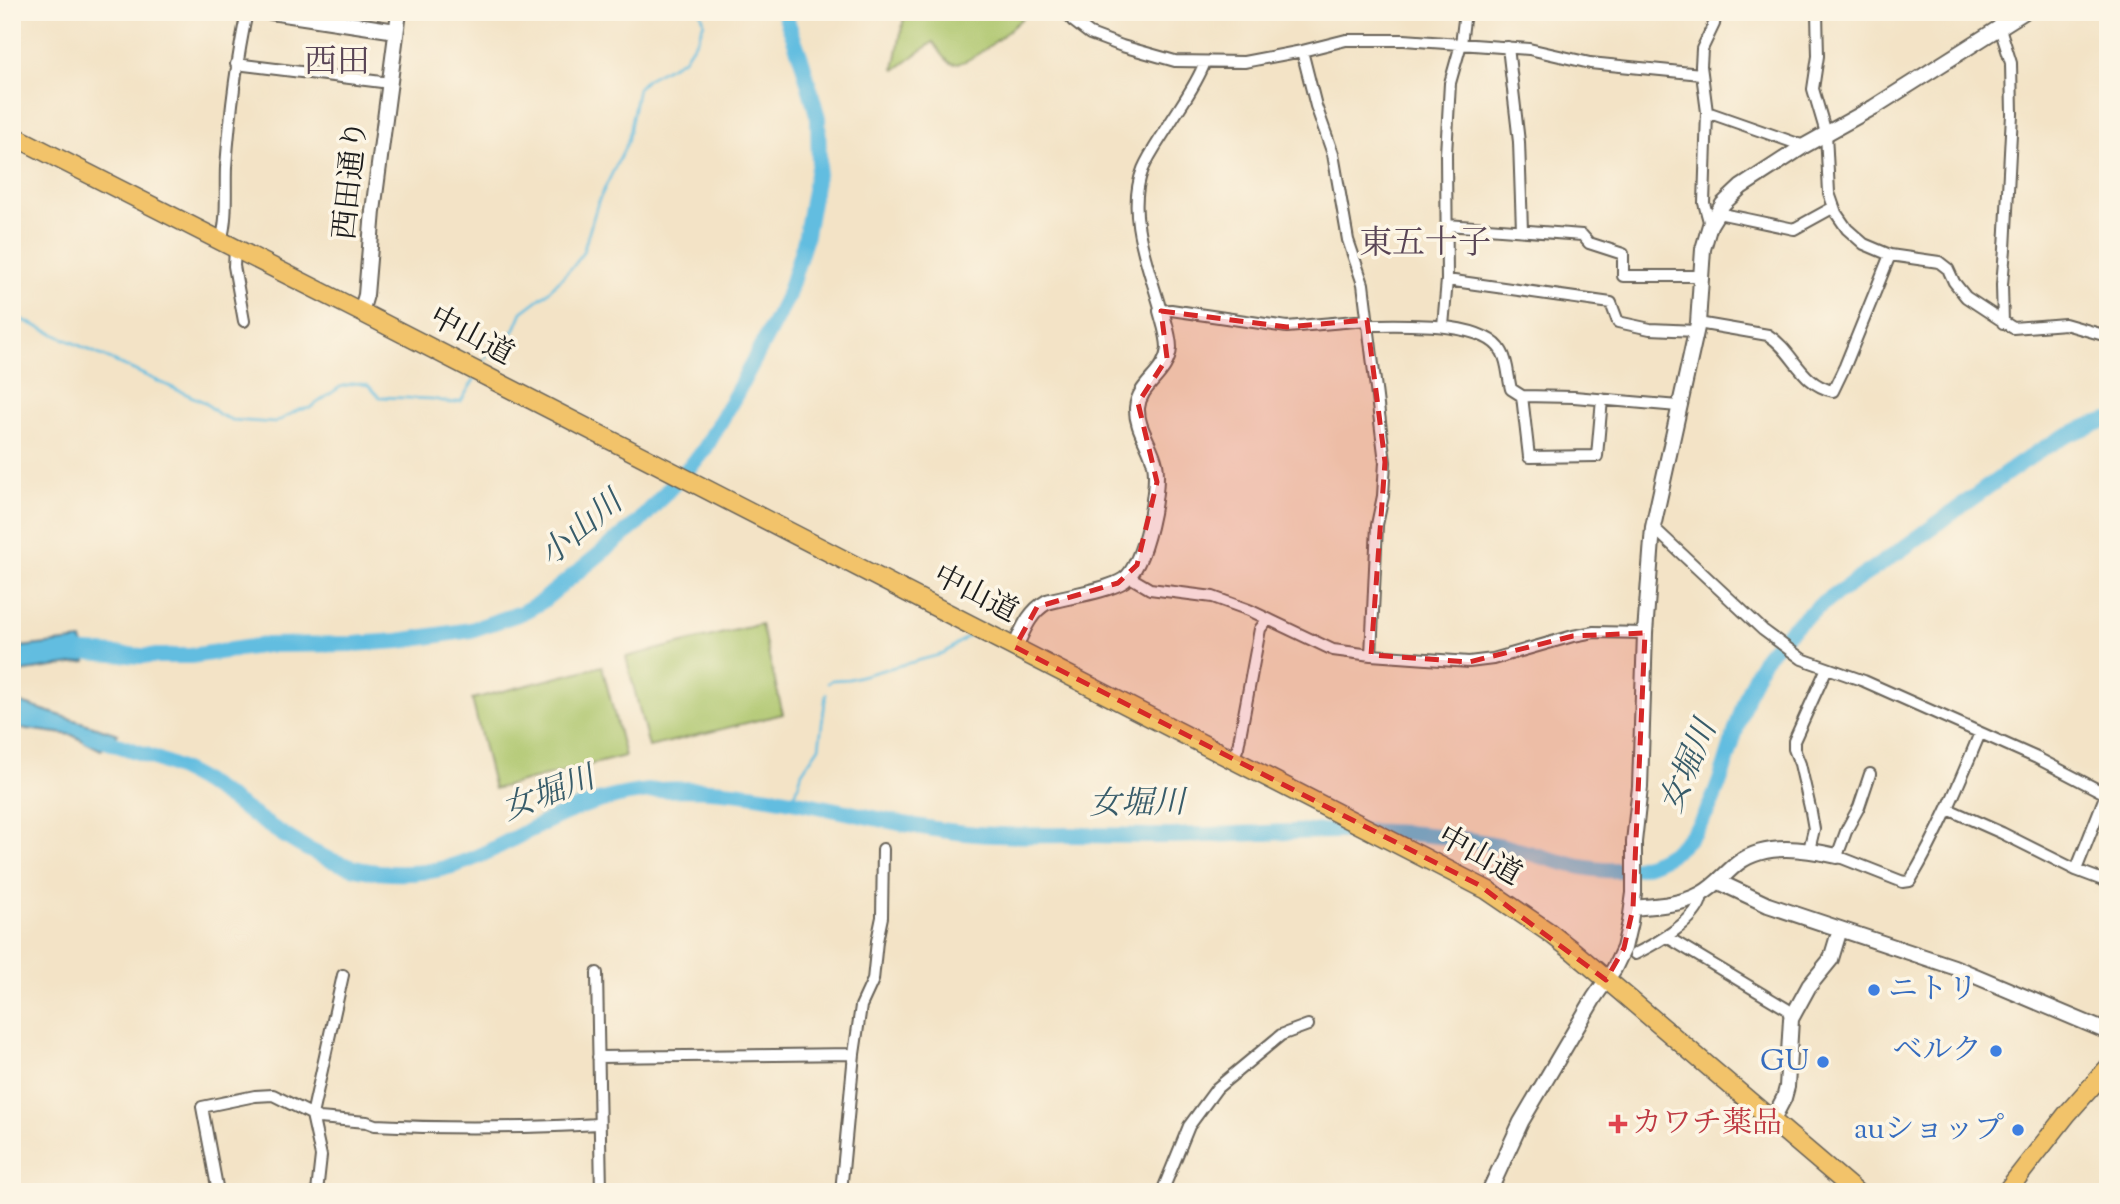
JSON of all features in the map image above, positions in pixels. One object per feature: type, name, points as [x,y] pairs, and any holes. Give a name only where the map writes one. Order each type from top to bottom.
[{"type":"main road","name":"中山道","points":[[12,135],[1479,886],[1550,933],[1856,1192]]},
{"type":"main road","points":[[2006,1192],[2067,1114],[2108,1068]]},
{"type":"street","points":[[244,321],[225,228],[226,174],[236,64],[247,12]]},
{"type":"street","points":[[271,12],[396,31]]},
{"type":"street","name":"西田通り","points":[[362,312],[398,12]]},
{"type":"street","points":[[1066,12],[1090,34],[1175,61],[1244,62],[1346,40],[1393,40],[1507,47],[1542,51],[1590,63],[1701,74]]},
{"type":"street","points":[[1443,326],[1447,280],[1446,153],[1449,96],[1465,12]]},
{"type":"street","points":[[1714,219],[1704,203],[1707,112],[1701,74],[1702,48],[1714,24],[1716,12]]},
{"type":"street","points":[[1817,12],[1818,55],[1813,89],[1826,133],[1829,193],[1847,229],[1864,244],[1890,255],[1939,262],[1948,269],[1966,297],[2013,328],[2064,324],[2100,334],[2108,332]]},
{"type":"street","points":[[1999,12],[2000,27],[2011,64],[2002,285],[2003,323]]},
{"type":"street","points":[[1489,1192],[1521,1122],[1614,970],[1623,948],[1633,908],[1634,842],[1640,787],[1644,633],[1653,527],[1697,327],[1703,249],[1714,219],[1723,204],[1741,187],[2024,12]]},
{"type":"street","points":[[1507,47],[1519,142],[1522,230]]},
{"type":"street","points":[[1302,51],[1316,106],[1333,155],[1348,240],[1363,284],[1385,462],[1383,496],[1377,525],[1371,654]]},
{"type":"street","points":[[1015,647],[1037,607],[1046,602],[1118,583],[1137,565],[1156,492],[1154,461],[1137,413],[1141,395],[1161,371],[1167,358],[1168,342],[1142,245],[1136,212],[1138,189],[1143,167],[1197,80],[1205,62]]},
{"type":"street","points":[[236,64],[390,83]]},
{"type":"street","points":[[1707,112],[1804,146]]},
{"type":"street","points":[[1714,219],[1794,229],[1834,207]]},
{"type":"street","points":[[1447,225],[1582,234],[1590,243],[1623,254],[1623,276],[1702,276]]},
{"type":"street","points":[[1447,280],[1611,303],[1618,322],[1650,329],[1697,327],[1768,335],[1777,341],[1807,377],[1820,388],[1833,391],[1890,255]]},
{"type":"street","points":[[1161,311],[1171,310],[1287,327],[1325,322],[1443,326],[1493,340],[1503,353],[1511,389],[1522,396],[1574,397],[1678,406]]},
{"type":"street","points":[[1522,396],[1529,457],[1597,456],[1602,399]]},
{"type":"street","points":[[1653,527],[1763,631],[1802,659],[1864,681],[2037,758],[2107,795],[2076,870]]},
{"type":"street","points":[[1128,576],[1150,589],[1213,597],[1249,610],[1333,650],[1469,662],[1493,659],[1584,634],[1644,633]]},
{"type":"street","points":[[1233,760],[1238,747],[1260,629],[1268,619]]},
{"type":"street","points":[[1809,850],[1814,829],[1794,741],[1827,668]]},
{"type":"street","points":[[1633,908],[1680,901],[1702,894],[1739,862],[1784,849],[1809,850],[1838,856],[1903,882],[1910,881],[1948,809],[1980,733]]},
{"type":"street","points":[[1838,856],[1870,774]]},
{"type":"street","points":[[1948,809],[2076,870],[2108,882]]},
{"type":"street","points":[[841,1192],[861,1006],[873,980],[882,917],[883,849]]},
{"type":"street","points":[[1719,882],[1768,905],[1954,968],[2108,1032]]},
{"type":"street","points":[[1635,954],[1667,937],[1700,905],[1702,894]]},
{"type":"street","points":[[1791,1019],[1809,986],[1831,959],[1840,929]]},
{"type":"street","points":[[1667,937],[1787,1009],[1791,1019],[1787,1087],[1772,1121]]},
{"type":"street","points":[[597,973],[601,1192]]},
{"type":"street","points":[[317,1192],[321,1156],[312,1115],[343,975]]},
{"type":"street","points":[[1162,1192],[1189,1126],[1217,1088],[1281,1035],[1308,1025]]},
{"type":"street","points":[[598,1057],[854,1054]]},
{"type":"street","points":[[218,1192],[202,1107],[264,1094],[273,1095],[319,1118],[375,1125],[526,1128],[599,1124]]},
{"type":"highlighted area","points":[[1161,311],[1287,327],[1367,320],[1385,462],[1371,655],[1469,662],[1573,636],[1645,633],[1633,908],[1624,948],[1606,980],[1479,885],[1015,647],[1037,607],[1118,583],[1137,565],[1157,482],[1138,403],[1167,358]]},
{"type":"green space","points":[[905,12],[1029,12],[969,60],[951,63],[933,42],[895,70]]},
{"type":"green space","points":[[761,624],[783,714],[649,747],[626,657]]},
{"type":"green space","points":[[602,666],[625,756],[494,789],[472,699]]},
{"type":"water","points":[[82,640],[86,662],[12,673],[12,648]]},
{"type":"water","points":[[12,700],[118,734],[101,750],[72,735],[12,727]]},
{"type":"waterway","points":[[481,366],[491,350],[514,331],[522,312],[546,294],[583,252],[598,202],[627,143],[638,88],[647,79],[684,59],[699,36],[704,22],[701,12]]},
{"type":"waterway","name":"小山川","points":[[64,654],[87,652],[190,656],[266,645],[399,641],[471,630],[521,613],[541,602],[639,522],[703,452],[787,298],[805,240],[819,163],[818,118],[802,61],[784,12]]},
{"type":"waterway","points":[[12,315],[204,402],[220,415],[232,420],[275,423],[298,410],[310,408],[340,387],[355,383],[368,385],[379,397],[433,399],[451,403],[461,401],[475,378]]},
{"type":"waterway","name":"女堀川","points":[[90,736],[145,754],[184,771],[219,791],[283,835],[328,859],[378,872],[404,873],[449,867],[488,852],[563,814],[617,796],[646,791],[699,789],[775,798],[928,828],[979,834],[1172,836],[1323,831],[1400,833],[1493,844],[1582,867],[1626,870],[1648,865],[1670,854],[1690,837],[1705,816],[1726,765],[1751,684],[1766,656],[1794,627],[1834,595],[2031,456],[2060,439],[2108,420]]},
{"type":"waterway","points":[[828,683],[943,654],[968,636]]},
{"type":"waterway","points":[[793,802],[802,772],[819,747],[826,694]]},
{"type":"place","name":"ニトリ","points":[[1874,990]]},
{"type":"place","name":"ベルク","points":[[1996,1051]]},
{"type":"place","name":"GU","points":[[1823,1062]]},
{"type":"place","name":"カワチ薬品","points":[[1618,1124]]},
{"type":"place","name":"auショップ","points":[[2018,1130]]},
{"type":"district","name":"西田","points":[[337,64]]},
{"type":"district","name":"東五十子","points":[[1425,245]]}]
